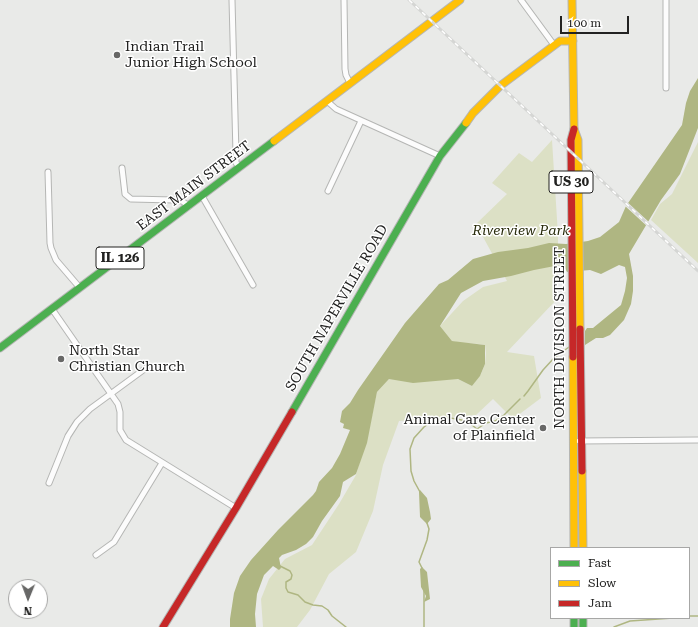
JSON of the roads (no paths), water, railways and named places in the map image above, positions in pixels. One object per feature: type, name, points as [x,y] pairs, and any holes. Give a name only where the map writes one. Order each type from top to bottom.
[{"type":"main road","name":"EAST MAIN STREET","points":[[0,348],[460,0]]},
{"type":"main road","name":"NORTH DIVISION STREET","points":[[572,0],[574,129],[578,140],[576,236],[572,285],[574,547]]},
{"type":"main road","name":"SOUTH NAPERVILLE ROAD","points":[[163,627],[236,508],[440,156],[460,129],[488,97],[500,86],[560,41],[573,41]]},
{"type":"main road","name":"NORTH DIVISION STREET","points":[[576,236],[580,283],[583,547]]},
{"type":"street","points":[[232,0],[236,163],[240,167]]},
{"type":"street","points":[[344,0],[345,69],[350,83]]},
{"type":"street","points":[[521,0],[554,45]]},
{"type":"street","points":[[666,0],[666,88]]},
{"type":"street","points":[[327,101],[336,109],[440,156]]},
{"type":"street","points":[[328,191],[361,121]]},
{"type":"street","points":[[122,168],[124,192],[131,199],[174,200],[182,201],[189,206]]},
{"type":"street","points":[[48,172],[51,248],[56,260],[80,288]]},
{"type":"street","points":[[202,196],[253,285]]},
{"type":"street","points":[[52,309],[120,408],[120,426],[124,437],[139,449],[236,508]]},
{"type":"street","points":[[49,483],[68,436],[77,422],[90,409],[146,368]]},
{"type":"street","points":[[574,441],[698,440]]},
{"type":"street","points":[[96,555],[114,542],[162,463]]},
{"type":"waterway","points":[[524,396],[554,358],[569,347]]},
{"type":"waterway","points":[[420,492],[411,471],[410,449],[414,438],[424,427],[431,422],[451,418],[467,421],[477,429],[504,415],[520,399]]},
{"type":"waterway","points":[[422,568],[419,562],[427,540],[429,529],[427,523]]},
{"type":"waterway","points":[[280,566],[290,571],[292,575],[291,579],[286,582],[288,592],[298,595],[305,602],[322,606],[346,627]]},
{"type":"waterway","points":[[424,590],[424,627]]},
{"type":"waterway","points":[[690,616],[698,616]]},
{"type":"waterway","points":[[614,627],[630,621],[659,619]]},
{"type":"railway","points":[[409,0],[698,271]]},
{"type":"place","name":"Indian Trail Junior High School","points":[[117,55]]},
{"type":"place","name":"North Star Christian Church","points":[[61,359]]},
{"type":"place","name":"Animal Care Center of Plainfield","points":[[543,428]]},
{"type":"park label","name":"Riverview Park","points":[[521,231]]}]
